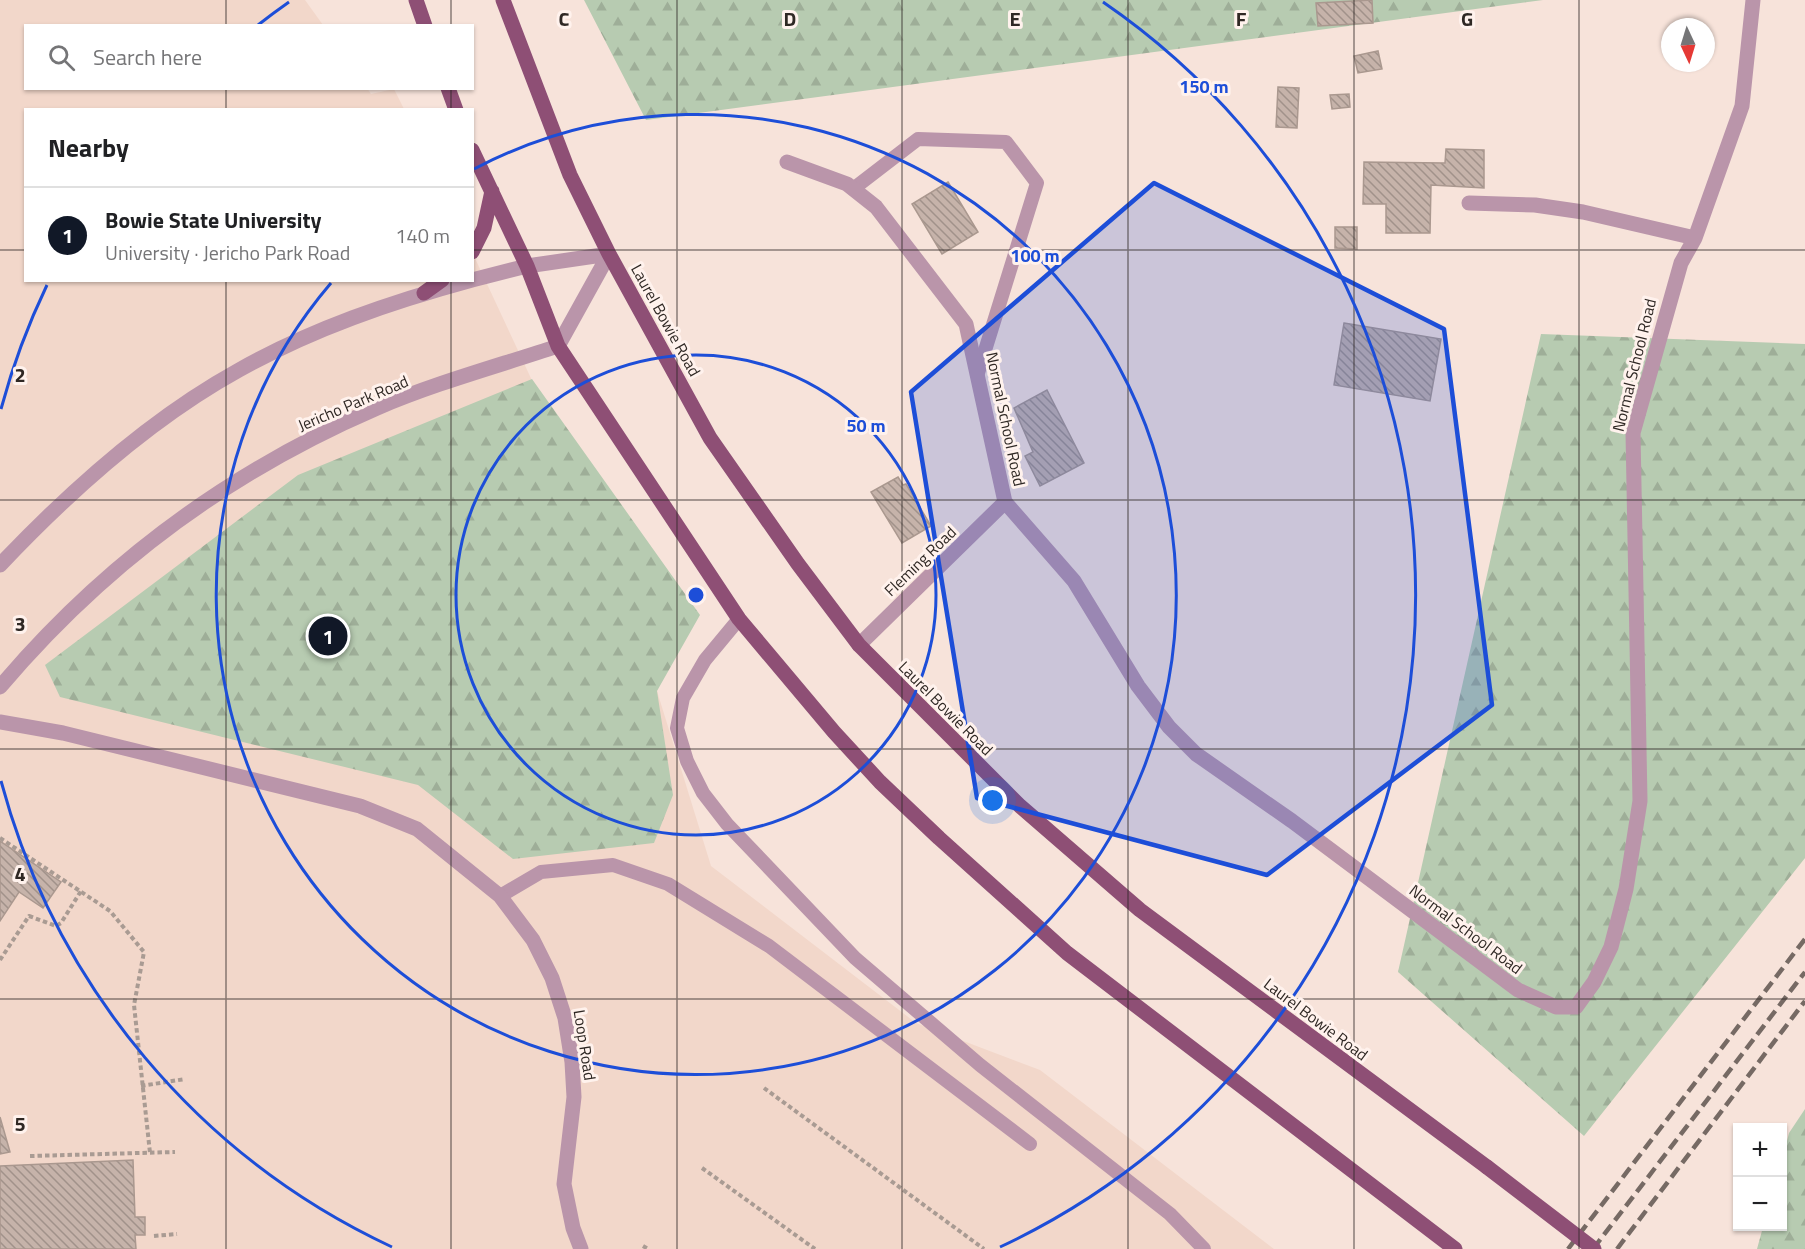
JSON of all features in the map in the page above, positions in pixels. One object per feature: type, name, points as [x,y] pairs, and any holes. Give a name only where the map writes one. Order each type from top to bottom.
[{"type":"main road","points":[[416,0],[424,24]]},
{"type":"main road","name":"Laurel Bowie Road","points":[[503,0],[570,176],[609,254],[710,438],[798,564],[859,645],[1020,806],[1140,910],[1594,1249]]},
{"type":"main road","points":[[449,90],[455,108]]},
{"type":"main road","points":[[474,154],[527,266],[558,346],[739,620],[765,653],[880,782],[996,891],[1067,953],[1455,1249]]},
{"type":"main road","points":[[474,248],[484,228],[492,190]]},
{"type":"main road","points":[[424,293],[439,282]]},
{"type":"street","name":"Normal School Road","points":[[787,162],[847,184],[876,207],[966,324],[1005,502],[1074,581],[1138,686],[1169,727],[1196,754],[1302,828],[1518,990],[1557,1007],[1576,1007],[1594,982],[1611,947],[1626,889],[1640,801],[1633,433],[1667,308],[1682,263],[1695,238],[1742,106],[1753,0]]},
{"type":"street","points":[[1469,203],[1534,205],[1583,212],[1695,238]]},
{"type":"street","points":[[474,279],[527,266],[609,254]]},
{"type":"street","points":[[558,346],[609,254]]},
{"type":"street","points":[[0,564],[48,514],[156,424],[238,370],[321,330],[424,293],[465,282]]},
{"type":"street","name":"Jericho Park Road","points":[[0,687],[79,602],[181,516],[262,463],[378,408],[558,346]]},
{"type":"street","name":"Fleming Road","points":[[859,645],[1005,502]]},
{"type":"street","points":[[0,722],[63,733],[360,806],[417,829],[500,896]]},
{"type":"street","name":"Loop Road","points":[[500,896],[533,940],[552,978],[565,1018],[572,1062],[574,1097],[564,1184],[573,1228],[581,1249]]},
{"type":"lane","points":[[854,189],[918,139],[1006,142],[1037,183],[978,373]]},
{"type":"lane","points":[[739,620],[705,660],[683,698],[677,728],[687,761],[703,793],[727,824],[855,958],[980,1065],[1170,1214],[1204,1249]]},
{"type":"lane","points":[[500,896],[541,872],[613,865],[668,884],[769,946],[1030,1144]]},
{"type":"path","points":[[0,838],[110,911],[144,952],[134,1005],[150,1153]]},
{"type":"path","points":[[0,960],[29,916],[56,926],[81,891]]},
{"type":"path","points":[[141,1086],[184,1079]]},
{"type":"path","points":[[764,1088],[984,1249]]},
{"type":"path","points":[[30,1156],[175,1152]]},
{"type":"path","points":[[702,1168],[814,1249]]},
{"type":"path","points":[[154,1236],[177,1234]]},
{"type":"highlighted area","points":[[1154,183],[1444,329],[1492,705],[1267,875],[977,798],[911,392]]},
{"type":"shaded area","points":[[0,0],[305,0],[322,24],[24,24],[24,90],[368,90],[371,94],[394,90],[404,108],[24,108],[24,282],[474,282],[474,256],[556,432],[657,691],[711,866],[916,1023],[1040,1070],[1274,1249],[0,1249]]},
{"type":"green space","points":[[584,0],[1543,0],[646,120]]},
{"type":"green space","points":[[1541,334],[1805,344],[1805,858],[1584,1136],[1398,972]]},
{"type":"green space","points":[[532,379],[700,615],[657,691],[673,795],[654,843],[513,859],[418,785],[60,697],[45,665],[298,475]]},
{"type":"green space","points":[[1805,1109],[1805,1249],[1757,1249],[1762,1231],[1787,1231],[1787,1141],[1789,1133]]},
{"type":"building","points":[[1372,0],[1373,23],[1318,26],[1316,3]]},
{"type":"building","points":[[1378,51],[1382,69],[1358,73],[1354,56]]},
{"type":"building","points":[[1278,87],[1299,88],[1297,128],[1276,127]]},
{"type":"building","points":[[1349,94],[1350,107],[1332,109],[1330,95]]},
{"type":"building","points":[[1446,149],[1484,150],[1484,188],[1431,185],[1430,233],[1386,233],[1386,204],[1363,204],[1364,162],[1445,163]]},
{"type":"building","points":[[948,182],[978,232],[942,254],[912,204]]},
{"type":"building","points":[[1335,227],[1357,227],[1357,249],[1335,248]]},
{"type":"building","points":[[1344,323],[1441,339],[1430,401],[1334,385]]},
{"type":"building","points":[[1047,390],[1084,463],[1040,486],[1025,456],[1033,452],[1014,408]]},
{"type":"building","points":[[898,477],[903,485],[906,484],[931,526],[902,543],[871,492]]},
{"type":"building","points":[[0,841],[61,882],[43,908],[19,892],[0,921]]},
{"type":"building","points":[[0,1117],[10,1152],[0,1154]]},
{"type":"building","points":[[133,1160],[135,1217],[145,1217],[145,1235],[135,1235],[136,1249],[0,1249],[0,1166]]},
{"type":"railway","points":[[1568,1249],[1805,939]]},
{"type":"railway","points":[[1593,1249],[1805,972]]},
{"type":"railway","points":[[1617,1249],[1805,1001]]},
{"type":"place","name":"Bowie State University","points":[[328,636]]}]
